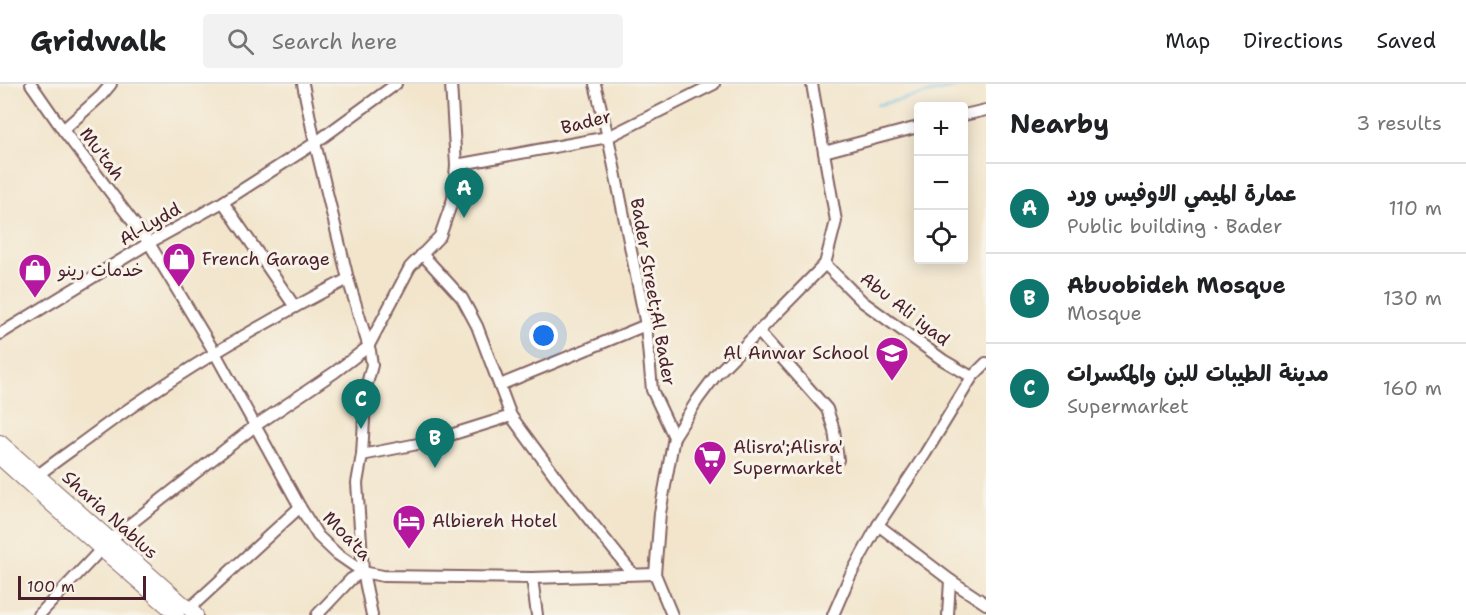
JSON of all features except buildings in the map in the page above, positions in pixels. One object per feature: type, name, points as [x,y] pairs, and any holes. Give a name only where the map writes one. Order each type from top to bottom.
[{"type":"main road","name":"Sharia Nablus","points":[[0,442],[33,479],[106,545],[188,613]]},
{"type":"main road","name":"Sharia Nablus","points":[[0,458],[33,479]]},
{"type":"street","name":"Mu'tah","points":[[31,84],[149,243],[215,353],[300,507]]},
{"type":"street","points":[[63,130],[111,84]]},
{"type":"street","points":[[303,84],[348,279],[372,365],[367,384],[362,455],[357,483],[363,573],[372,615]]},
{"type":"street","name":"Al-Lydd","points":[[0,334],[149,243],[223,202],[315,142],[396,84]]},
{"type":"street","points":[[39,615],[106,545],[255,426],[368,347],[410,267],[440,236],[453,198],[456,165],[451,84]]},
{"type":"street","name":"Bader Street;Al Bader","points":[[596,84],[646,325],[652,390],[674,437]]},
{"type":"street","name":"Bader","points":[[456,165],[608,137],[714,84]]},
{"type":"street","points":[[672,615],[655,574],[660,513],[674,437],[716,375],[825,264],[836,221],[812,84]]},
{"type":"street","points":[[968,114],[986,110]]},
{"type":"street","points":[[824,152],[914,128]]},
{"type":"street","points":[[223,202],[295,307]]},
{"type":"street","points":[[422,254],[462,298],[477,326],[512,416],[564,488],[633,574]]},
{"type":"street","name":"Abu Ali iyad","points":[[825,264],[863,302],[943,360],[972,377]]},
{"type":"street","points":[[33,479],[128,409],[215,353],[348,279]]},
{"type":"street","points":[[500,385],[646,325]]},
{"type":"street","points":[[758,331],[827,409],[834,430],[838,460]]},
{"type":"street","points":[[833,615],[850,576],[878,525],[972,377],[986,363]]},
{"type":"street","points":[[362,455],[428,442],[512,416]]},
{"type":"street","name":"Moa'ta","points":[[188,613],[300,507],[318,536],[337,554],[363,573],[351,579],[317,615]]},
{"type":"street","points":[[878,525],[950,580],[986,604]]},
{"type":"street","points":[[363,573],[383,576],[532,578],[655,574]]},
{"type":"street","points":[[532,578],[537,615]]},
{"type":"street","points":[[948,615],[950,580]]},
{"type":"waterway","points":[[877,105],[969,84]]},
{"type":"place","name":"عمارة الميمي الاوفيس ورد","points":[[464,218]]},
{"type":"place","name":"French Garage","points":[[179,288]]},
{"type":"place","name":"خدمات رينو","points":[[35,299]]},
{"type":"place","name":"Al Anwar School","points":[[892,382]]},
{"type":"place","name":"مدينة الطيبات للبن والمكسرات","points":[[361,429]]},
{"type":"place","name":"Abuobideh Mosque","points":[[435,468]]},
{"type":"place","name":"Alisra';Alisra' Supermarket","points":[[710,486]]},
{"type":"place","name":"Albiereh Hotel","points":[[409,550]]}]
